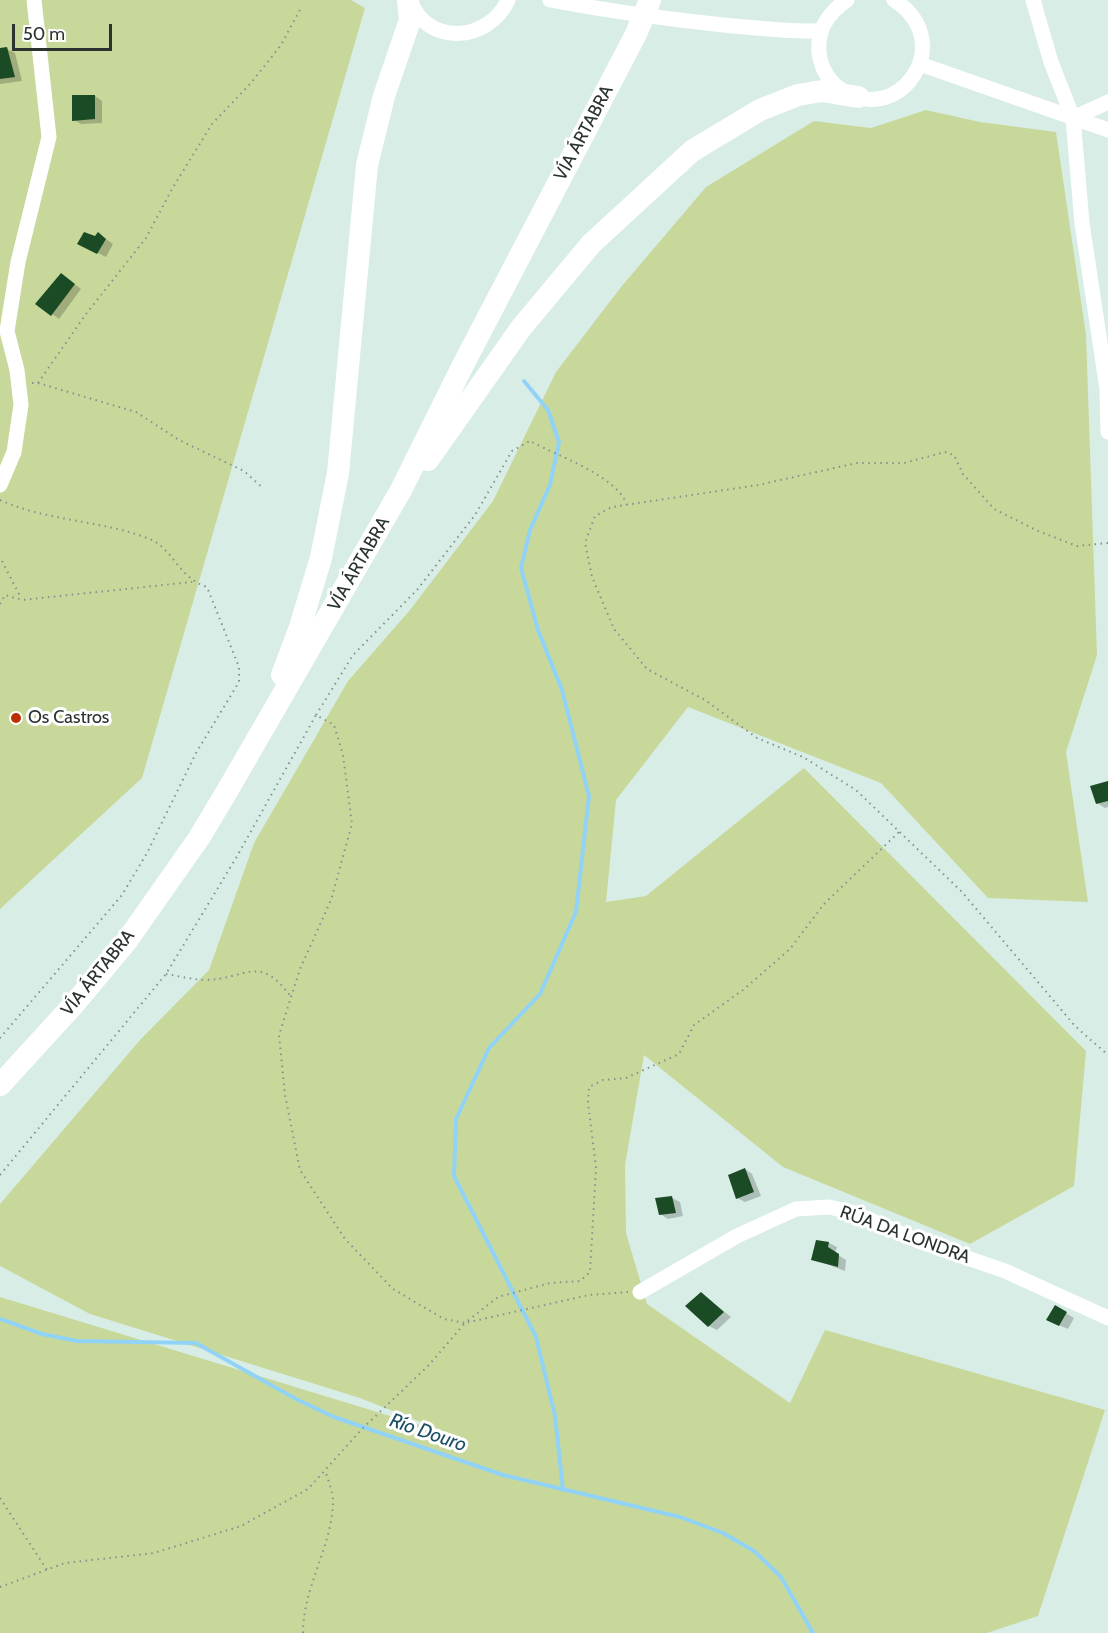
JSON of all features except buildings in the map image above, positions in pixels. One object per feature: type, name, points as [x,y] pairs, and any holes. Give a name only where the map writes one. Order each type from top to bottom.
[{"type":"highway","points":[[226,794],[275,693],[300,627],[321,558],[338,473],[367,165],[384,96],[410,20],[409,0]]},
{"type":"highway","name":"VÍA ÁRTABRA","points":[[0,1085],[75,1003],[126,942],[199,838],[226,794],[401,490],[463,365],[636,34],[650,0]]},
{"type":"highway","points":[[401,490],[421,469],[521,328],[591,244],[692,151],[760,110],[798,95],[822,91],[858,98]]},
{"type":"street","points":[[0,485],[14,452],[21,405],[19,385],[7,332],[18,262],[49,137],[34,0]]},
{"type":"street","points":[[409,0],[424,21],[440,31],[457,34],[474,32],[490,24],[508,0]]},
{"type":"street","points":[[550,0],[612,12],[692,22],[793,32],[820,31]]},
{"type":"street","points":[[847,0],[827,18],[820,31],[820,59],[833,84],[858,98],[881,98],[902,89],[913,78],[920,64],[923,49],[921,33],[915,19],[905,7],[894,0]]},
{"type":"street","points":[[1033,0],[1051,63],[1073,118],[1082,223],[1107,388],[1108,432]]},
{"type":"street","points":[[920,64],[1108,130]]},
{"type":"street","points":[[1073,118],[1108,102]]},
{"type":"street","name":"RÚA DA LONDRA","points":[[640,1292],[737,1236],[796,1209],[829,1207],[855,1212],[918,1241],[1005,1271],[1108,1318]]},
{"type":"path","points":[[38,383],[86,314],[146,238],[171,189],[212,124],[251,83],[281,45],[302,6]]},
{"type":"path","points":[[19,385],[38,383],[136,412],[179,440],[244,471],[263,488]]},
{"type":"path","points":[[0,1174],[166,974],[236,858],[316,715],[354,655],[417,590],[475,515],[512,451],[530,441],[599,477],[623,494],[627,505]]},
{"type":"path","points":[[1108,543],[1077,546],[1038,531],[994,509],[963,474],[954,455],[945,452],[904,463],[857,463],[758,485],[612,507],[595,516],[585,543],[591,577],[614,629],[647,669],[705,700],[757,738],[803,757],[856,790],[962,892],[1075,1026],[1108,1055]]},
{"type":"path","points":[[0,500],[26,512],[94,525],[154,541],[193,582]]},
{"type":"path","points":[[1,561],[22,600]]},
{"type":"path","points":[[0,604],[5,595],[22,600],[193,582],[207,587],[239,667],[239,682],[196,753],[147,853],[122,895],[0,1038]]},
{"type":"path","points":[[316,715],[334,724],[343,756],[351,824],[331,900],[300,969],[279,1035],[285,1095],[300,1170],[345,1239],[393,1290],[444,1319],[465,1323],[589,1295],[640,1292]]},
{"type":"path","points":[[0,1587],[65,1563],[154,1553],[241,1526],[308,1489],[362,1428],[428,1366],[465,1323],[498,1297],[550,1283],[580,1281],[590,1272],[596,1168],[588,1102],[589,1087],[603,1080],[626,1078],[679,1054],[694,1025],[742,990],[790,949],[824,904],[899,832]]},
{"type":"path","points":[[166,974],[204,980],[261,970],[272,974],[291,997]]},
{"type":"path","points":[[303,1633],[303,1612],[326,1537],[333,1501],[325,1470]]},
{"type":"path","points":[[0,1498],[47,1570]]},
{"type":"green space","points":[[0,0],[351,0],[365,8],[142,778],[0,909]]},
{"type":"green space","points":[[926,110],[980,122],[1056,132],[1086,335],[1097,655],[1066,752],[1088,902],[988,898],[881,783],[688,707],[616,800],[606,902],[646,896],[804,768],[1086,1051],[1074,1186],[970,1244],[783,1167],[644,1055],[625,1165],[626,1233],[647,1304],[790,1403],[825,1330],[1105,1410],[1038,1616],[987,1633],[0,1633],[0,1297],[456,1436],[360,1398],[90,1314],[0,1266],[0,1204],[140,1040],[209,970],[254,843],[348,681],[410,610],[493,501],[556,372],[621,287],[706,187],[814,121],[871,128]]},
{"type":"waterway","points":[[524,381],[548,410],[559,442],[550,485],[530,530],[521,568],[538,630],[562,690],[589,796],[576,912],[540,994],[489,1048],[456,1119],[454,1176],[536,1337],[555,1416],[563,1490]]},
{"type":"waterway","name":"Río Douro","points":[[0,1319],[42,1334],[77,1341],[196,1343],[296,1399],[334,1417],[503,1475],[680,1517],[723,1533],[754,1551],[781,1577],[813,1633]]},
{"type":"place","name":"Os Castros","points":[[16,718]]}]
